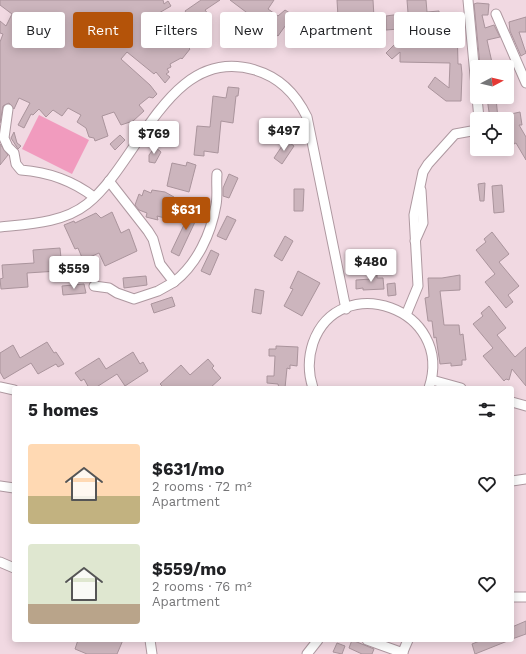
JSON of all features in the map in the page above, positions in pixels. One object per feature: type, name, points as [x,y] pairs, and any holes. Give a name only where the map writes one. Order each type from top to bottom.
[{"type":"street","points":[[468,0],[474,60]]},
{"type":"street","points":[[496,14],[526,83]]},
{"type":"street","points":[[0,227],[28,224],[62,216],[86,204],[109,181],[170,98],[190,79],[201,72],[223,66],[247,68],[263,72],[276,79],[294,95],[307,117],[346,308]]},
{"type":"street","points":[[8,109],[4,138],[8,147],[14,153],[16,164],[20,170],[30,170],[69,181],[94,197]]},
{"type":"street","points":[[406,315],[418,286],[415,241],[421,232],[424,219],[420,185],[423,172],[428,164],[452,137],[460,132],[470,131]]},
{"type":"street","points":[[94,286],[110,288],[117,293],[134,299],[158,291],[174,282],[185,273],[194,262],[203,244],[216,205],[217,174]]},
{"type":"street","points":[[109,181],[148,231],[153,239],[160,264],[174,282]]},
{"type":"street","points":[[313,386],[309,368],[314,341],[331,318],[346,308],[361,304],[377,304],[392,308],[406,315],[423,332],[429,343],[432,355],[430,384],[446,386]]},
{"type":"street","points":[[0,387],[12,390]]},
{"type":"street","points":[[514,403],[526,406]]},
{"type":"street","points":[[514,481],[526,479]]},
{"type":"street","points":[[0,486],[12,488]]},
{"type":"street","points":[[0,562],[12,567]]},
{"type":"street","points":[[514,597],[526,597]]},
{"type":"street","points":[[150,642],[152,654]]},
{"type":"street","points":[[152,654],[155,642]]},
{"type":"street","points":[[306,654],[316,642]]},
{"type":"street","points":[[371,642],[403,654],[407,642]]},
{"type":"shaded area","points":[[39,115],[89,140],[72,174],[22,149]]},
{"type":"building","points":[[0,0],[163,0],[164,4],[168,1],[171,6],[161,12],[141,12],[141,48],[190,49],[182,59],[181,58],[170,64],[171,67],[167,69],[169,72],[166,74],[170,77],[165,83],[156,72],[154,74],[127,52],[121,59],[150,85],[157,94],[153,98],[149,97],[139,105],[144,111],[133,121],[121,125],[114,112],[102,116],[108,136],[95,141],[94,138],[89,137],[86,128],[77,122],[81,115],[68,108],[62,116],[53,110],[46,117],[39,109],[33,115],[31,114],[24,128],[18,125],[30,103],[19,98],[14,109],[9,103],[3,106],[0,123],[0,42],[3,34],[0,33],[0,21],[6,26],[12,14],[0,5]]},
{"type":"building","points":[[201,0],[220,0],[205,10],[207,12],[185,11]]},
{"type":"building","points":[[230,0],[274,0],[268,9],[272,12],[246,12]]},
{"type":"building","points":[[337,0],[373,0],[374,12],[338,12]]},
{"type":"building","points":[[407,0],[426,0],[427,12],[408,12]]},
{"type":"building","points":[[474,4],[489,4],[488,15],[482,15],[485,28],[494,25],[500,37],[487,40],[491,60],[480,60]]},
{"type":"building","points":[[285,10],[288,12],[285,12],[285,26],[278,36],[277,15]]},
{"type":"building","points":[[394,15],[394,29],[386,30],[386,16]]},
{"type":"building","points":[[526,17],[526,32],[519,32],[526,53],[521,56],[510,31],[509,22]]},
{"type":"building","points":[[394,45],[394,48],[458,48],[458,64],[461,64],[462,74],[461,101],[446,101],[428,87],[435,77],[449,88],[450,63],[400,62],[400,52],[392,59],[386,53]]},
{"type":"building","points":[[228,87],[239,88],[238,96],[236,96],[233,123],[221,121],[218,153],[204,151],[204,156],[194,155],[197,126],[210,127],[213,96],[226,98]]},
{"type":"building","points":[[488,104],[497,104],[497,112],[489,112]]},
{"type":"building","points":[[520,112],[522,125],[519,125],[526,137],[526,160],[516,143],[514,144],[514,113]]},
{"type":"building","points":[[14,132],[17,143],[21,146],[18,149],[11,138]]},
{"type":"building","points":[[120,135],[125,140],[115,150],[110,144]]},
{"type":"building","points":[[286,140],[294,146],[282,164],[274,158]]},
{"type":"building","points":[[0,144],[8,155],[0,165]]},
{"type":"building","points":[[155,147],[161,152],[155,163],[149,162],[149,155]]},
{"type":"building","points":[[187,162],[196,165],[189,192],[167,186],[172,163],[186,166]]},
{"type":"building","points":[[229,174],[238,178],[229,198],[223,196],[223,188]]},
{"type":"building","points":[[485,183],[484,201],[480,201],[478,184]]},
{"type":"building","points":[[502,185],[504,212],[494,213],[492,186]]},
{"type":"building","points":[[294,189],[304,189],[303,211],[294,211]]},
{"type":"building","points":[[144,190],[151,193],[152,190],[165,192],[174,197],[169,219],[157,216],[158,220],[146,217],[147,213],[139,210],[135,205],[139,194],[142,196]]},
{"type":"building","points":[[193,206],[201,209],[179,256],[171,252]]},
{"type":"building","points":[[112,212],[121,233],[129,229],[137,251],[105,266],[99,253],[83,260],[78,248],[75,249],[64,225],[74,221],[75,223],[96,213],[101,218]]},
{"type":"building","points":[[227,216],[236,220],[226,240],[217,236]]},
{"type":"building","points":[[492,232],[509,254],[499,262],[519,286],[508,295],[513,302],[506,308],[485,282],[495,274],[476,250],[486,242],[484,239]]},
{"type":"building","points":[[285,236],[293,241],[282,261],[274,256]]},
{"type":"building","points":[[60,248],[61,258],[57,258],[58,271],[27,273],[28,287],[1,289],[0,279],[3,278],[2,265],[34,263],[33,250]]},
{"type":"building","points":[[211,250],[219,254],[210,275],[201,271]]},
{"type":"building","points":[[298,271],[320,283],[302,316],[284,306],[293,289],[290,288]]},
{"type":"building","points":[[371,273],[377,273],[377,278],[383,278],[384,289],[356,289],[356,280],[371,279]]},
{"type":"building","points":[[460,275],[460,290],[440,291],[444,325],[459,325],[460,335],[463,334],[466,360],[462,360],[462,365],[451,366],[451,363],[440,364],[432,321],[428,321],[425,298],[429,297],[428,278],[442,278]]},
{"type":"building","points":[[146,276],[147,285],[124,288],[123,278]]},
{"type":"building","points":[[395,283],[396,295],[388,296],[387,284]]},
{"type":"building","points":[[84,284],[86,293],[63,295],[62,286]]},
{"type":"building","points":[[255,289],[264,291],[261,314],[252,312]]},
{"type":"building","points":[[172,297],[175,306],[154,313],[151,304]]},
{"type":"building","points":[[489,306],[506,328],[497,335],[515,357],[526,347],[526,386],[512,369],[509,380],[506,379],[504,381],[483,356],[493,348],[473,324],[483,316],[481,313]]},
{"type":"building","points":[[47,342],[64,364],[58,367],[56,364],[38,374],[31,363],[4,379],[0,372],[0,353],[13,345],[20,358]]},
{"type":"building","points":[[276,346],[298,347],[297,366],[290,365],[290,369],[287,368],[285,386],[267,383],[267,376],[274,376],[275,356],[269,356],[269,349],[276,349]]},
{"type":"building","points":[[133,352],[140,364],[143,362],[148,371],[125,386],[117,374],[98,386],[88,386],[84,379],[81,381],[75,373],[99,358],[106,369]]},
{"type":"building","points":[[208,359],[214,366],[212,368],[221,378],[212,386],[162,386],[160,384],[181,365],[190,375]]},
{"type":"building","points":[[526,621],[526,634],[514,638],[514,626]]},
{"type":"building","points":[[77,642],[122,642],[117,654],[87,654],[75,649]]},
{"type":"building","points":[[351,642],[357,642],[374,649],[372,654],[362,654],[349,648]]},
{"type":"building","points":[[477,642],[505,642],[475,654],[472,644]]},
{"type":"building","points":[[337,643],[345,646],[342,654],[333,652]]}]
